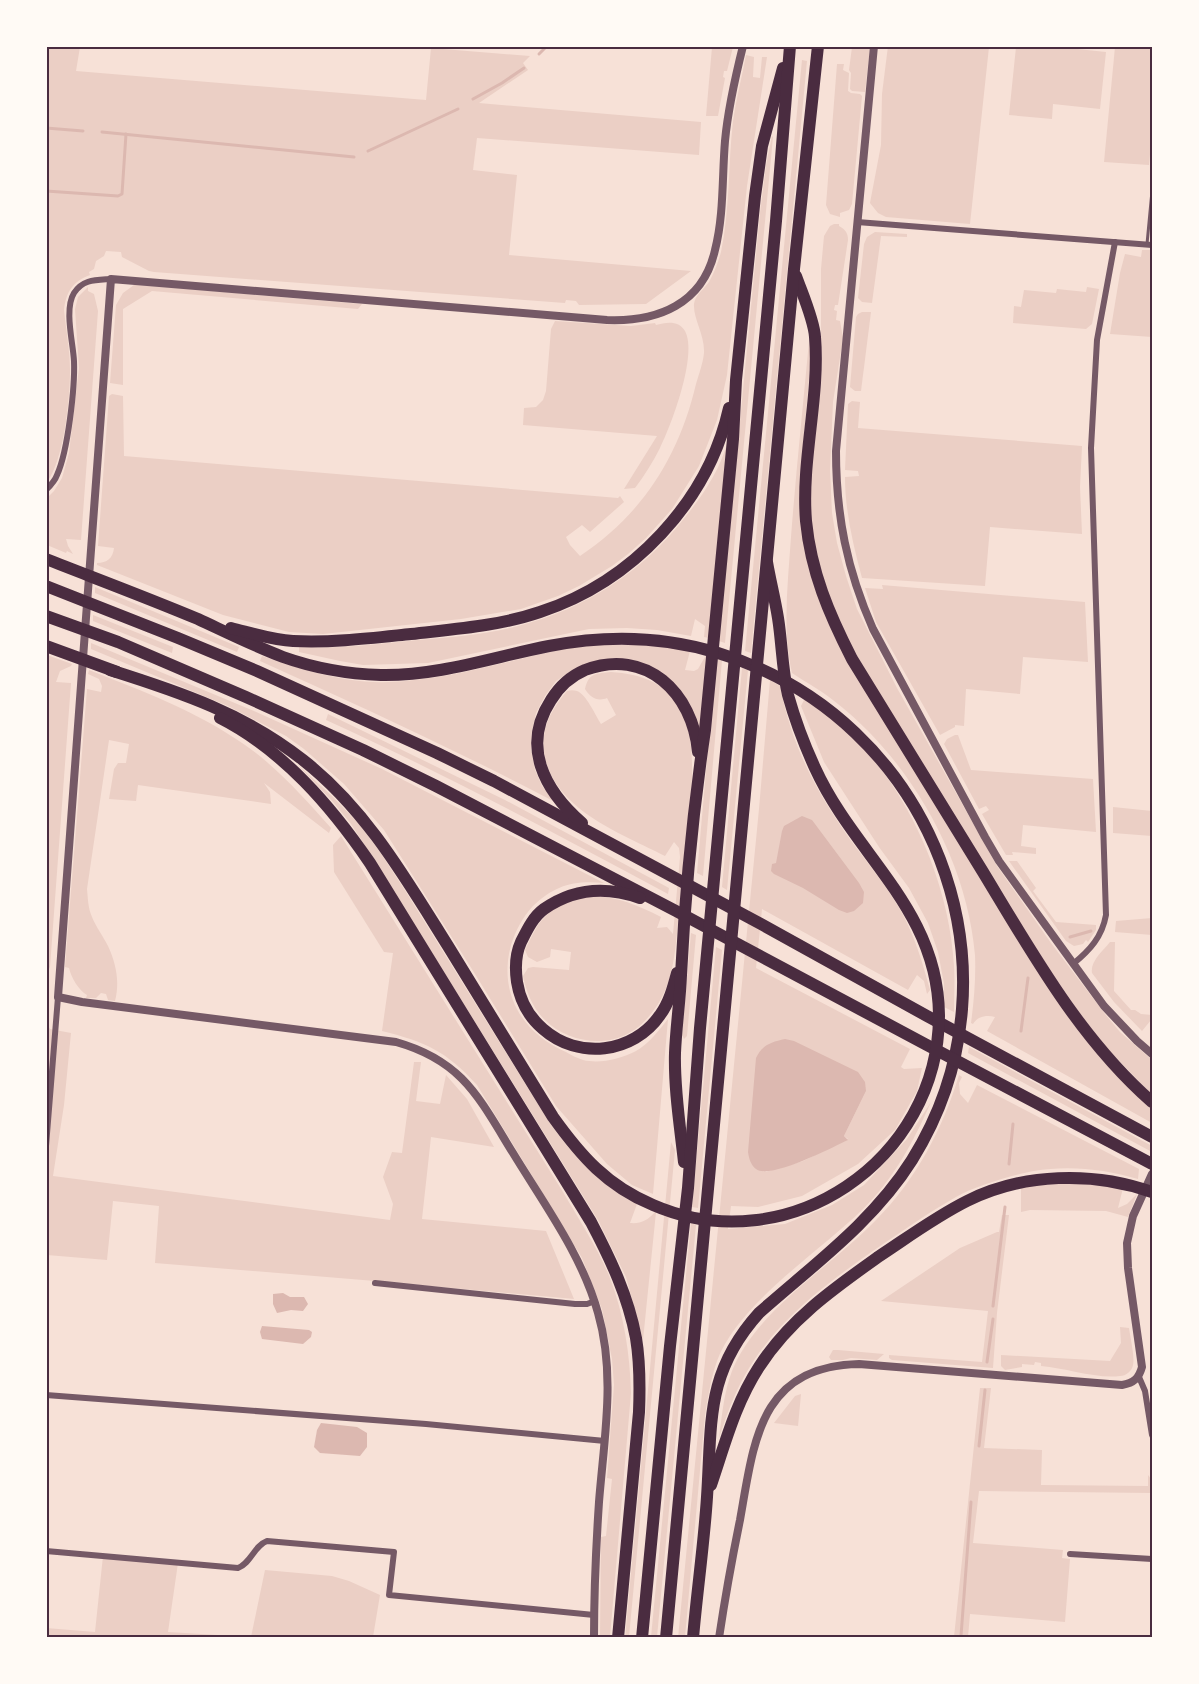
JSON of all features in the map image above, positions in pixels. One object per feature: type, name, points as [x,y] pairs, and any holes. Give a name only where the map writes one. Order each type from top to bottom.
[{"type":"highway","points":[[688,1188],[677,1105],[675,1062],[682,948],[699,769],[705,730],[755,196],[762,146],[789,46]]},
{"type":"highway","points":[[642,1638],[670,1346],[688,1188],[708,946],[776,221],[789,46]]},
{"type":"highway","points":[[666,1638],[794,269],[818,46]]},
{"type":"highway","points":[[794,269],[815,338],[806,520],[818,583],[832,620],[857,668],[1047,976],[1090,1035],[1118,1068],[1152,1102]]},
{"type":"highway","points":[[200,620],[291,641],[328,641],[507,621],[571,600],[605,581],[633,561],[677,516],[694,492],[721,438],[736,380]]},
{"type":"highway","points":[[46,559],[200,620],[286,658],[350,672],[381,675],[409,674],[445,669],[547,646],[603,639],[654,640],[704,649],[746,663],[798,687],[840,718],[864,740],[887,766],[910,798],[928,829],[942,863],[959,928],[962,963],[961,1013],[957,1045],[933,1120],[913,1159],[891,1190],[865,1220],[759,1313],[733,1348],[722,1370],[713,1407],[709,1441],[707,1497],[693,1638]]},
{"type":"highway","points":[[110,670],[175,690],[260,730],[286,747],[350,804],[375,834],[405,878],[553,1117],[575,1148],[600,1173],[619,1187],[652,1205],[673,1213],[694,1218],[731,1221],[764,1219],[817,1204],[846,1188],[882,1158],[900,1137],[924,1092],[931,1071],[939,1016],[937,988],[931,961],[917,925],[899,894],[831,798],[803,741],[788,693],[778,618],[767,562]]},
{"type":"highway","points":[[46,586],[178,638],[302,691],[494,781],[1152,1137]]},
{"type":"highway","points":[[46,616],[168,663],[352,745],[436,786],[676,910],[1152,1167]]},
{"type":"highway","points":[[46,646],[190,703],[228,722],[258,741],[296,773],[326,803],[349,832],[369,863],[591,1222],[613,1264],[627,1301],[636,1338],[639,1373],[639,1412],[618,1638]]},
{"type":"highway","points":[[598,838],[570,813],[556,796],[540,766],[537,747],[538,728],[544,710],[555,693],[573,677],[601,666],[619,664],[654,674],[665,682],[678,694],[688,710],[694,729],[699,769]]},
{"type":"highway","points":[[676,910],[630,895],[607,891],[572,894],[555,901],[539,913],[527,928],[519,946],[515,961],[518,991],[525,1008],[536,1023],[550,1035],[567,1044],[585,1049],[601,1050],[618,1046],[634,1039],[660,1016],[669,999],[682,948]]},
{"type":"highway","points":[[707,1497],[732,1418],[759,1367],[789,1329],[808,1310],[854,1274],[945,1214],[996,1189],[1054,1178],[1110,1181],[1152,1192]]},
{"type":"street","points":[[46,490],[57,477],[61,467],[69,418],[74,371],[69,310],[71,298],[81,285],[89,280],[111,279],[628,321],[661,314],[681,304],[707,272],[715,253],[727,120],[743,46]]},
{"type":"street","points":[[874,46],[837,452],[837,494],[852,573],[863,607],[877,637],[985,837],[1011,878],[1104,1006],[1152,1054]]},
{"type":"street","points":[[858,222],[1150,245]]},
{"type":"street","points":[[1073,964],[1094,945],[1102,930],[1106,915],[1091,448],[1097,340],[1114,242]]},
{"type":"street","points":[[46,1146],[111,279]]},
{"type":"street","points":[[58,997],[82,1002],[377,1039],[416,1048],[452,1068],[465,1080],[487,1110],[566,1239],[595,1301],[602,1329],[607,1362],[608,1396],[596,1550],[594,1638]]},
{"type":"street","points":[[719,1638],[752,1449],[760,1425],[772,1405],[789,1387],[812,1373],[847,1364],[873,1364],[1122,1384],[1133,1382],[1139,1377],[1142,1367],[1128,1268],[1127,1243],[1132,1216],[1152,1167]]},
{"type":"street","points":[[375,1283],[575,1304],[595,1301]]},
{"type":"street","points":[[1139,1377],[1145,1391],[1152,1435]]},
{"type":"street","points":[[46,1395],[426,1424],[605,1441]]},
{"type":"street","points":[[46,1551],[238,1568],[244,1566],[261,1543],[267,1540],[394,1552],[389,1595],[594,1615]]},
{"type":"street","points":[[1070,1554],[1152,1559]]},
{"type":"lane","points":[[1150,245],[1152,191]]},
{"type":"shaded area","points":[[47,46],[80,47],[76,71],[426,100],[431,48],[530,56],[523,63],[528,70],[479,103],[701,122],[699,155],[477,138],[473,170],[517,175],[509,255],[691,271],[646,304],[579,305],[576,301],[566,300],[565,303],[154,272],[122,257],[121,252],[106,251],[104,256],[96,261],[94,269],[89,272],[90,275],[79,280],[71,288],[65,304],[70,362],[69,397],[62,445],[53,472],[47,482]]},
{"type":"shaded area","points":[[888,46],[989,47],[970,224],[886,217],[878,213],[870,203],[881,145],[882,94]]},
{"type":"shaded area","points":[[712,47],[733,47],[727,71],[724,71],[723,77],[725,78],[718,116],[706,116]]},
{"type":"shaded area","points":[[852,47],[870,47],[865,92],[850,89],[851,73],[849,70]]},
{"type":"shaded area","points":[[1016,47],[1058,47],[1106,52],[1100,109],[1053,104],[1052,119],[1009,115]]},
{"type":"shaded area","points":[[1115,47],[1152,47],[1152,133],[1149,165],[1104,162]]},
{"type":"shaded area","points":[[746,55],[754,57],[753,77],[760,78],[762,57],[767,57],[747,186],[727,375],[717,420],[699,466],[672,509],[628,554],[579,586],[521,609],[461,619],[323,634],[289,632],[223,615],[97,565],[109,559],[114,548],[98,546],[109,396],[112,394],[123,396],[124,456],[618,498],[620,496],[624,502],[590,532],[582,525],[566,537],[580,556],[602,540],[640,502],[655,481],[680,435],[689,410],[704,353],[694,304],[711,279],[721,252],[726,220],[733,121]]},
{"type":"shaded area","points":[[802,60],[807,61],[751,653],[745,651]]},
{"type":"shaded area","points":[[837,64],[844,64],[843,70],[849,73],[848,91],[862,96],[852,204],[849,210],[840,213],[840,217],[830,214],[826,205]]},
{"type":"shaded area","points":[[772,136],[725,643],[719,641],[760,213]]},
{"type":"shaded area","points":[[834,224],[839,224],[848,240],[838,305],[835,305],[834,310],[837,311],[836,320],[840,321],[843,338],[833,402],[830,470],[832,513],[837,543],[857,609],[897,688],[997,866],[1105,1014],[1120,1032],[1152,1060],[1152,1095],[1105,1046],[1052,973],[868,675],[844,633],[829,600],[817,561],[811,520],[810,481],[821,345],[821,269],[824,236]]},
{"type":"shaded area","points":[[875,232],[907,234],[907,237],[881,236],[872,303],[862,302],[858,298],[864,244],[867,237]]},
{"type":"shaded area","points":[[1142,250],[1152,250],[1152,337],[1110,334],[1125,254],[1141,257]]},
{"type":"shaded area","points":[[134,285],[362,304],[358,309],[152,291],[123,309],[123,385],[110,383],[116,305],[123,293]]},
{"type":"shaded area","points":[[88,287],[88,291],[94,294],[98,311],[81,540],[66,539],[73,554],[47,545],[47,498],[62,478],[69,453],[79,368],[75,309],[78,297]]},
{"type":"shaded area","points":[[1087,287],[1099,289],[1092,324],[1086,329],[1013,323],[1014,306],[1021,307],[1024,290],[1056,293],[1057,289],[1086,292]]},
{"type":"shaded area","points":[[862,312],[871,312],[861,391],[855,391],[850,387],[856,317]]},
{"type":"shaded area","points":[[555,321],[631,326],[672,323],[679,325],[685,331],[688,356],[682,390],[660,448],[635,488],[624,489],[657,436],[523,425],[524,408],[536,407],[543,400],[546,391],[551,329]]},
{"type":"shaded area","points":[[809,341],[811,354],[801,473],[815,586],[1039,974],[1152,1107],[1152,1123],[987,1031],[995,1017],[983,1017],[971,1023],[975,989],[975,955],[970,919],[947,849],[931,816],[889,754],[865,728],[833,700],[792,673],[787,640],[787,588]]},
{"type":"shaded area","points":[[852,401],[860,402],[858,428],[1082,446],[1080,487],[1082,534],[990,527],[985,586],[862,578],[850,528],[845,490],[845,477],[859,476],[858,471],[845,470],[848,404]]},
{"type":"shaded area","points":[[728,440],[709,638],[704,637],[705,626],[695,619],[691,636],[657,630],[589,629],[428,663],[363,665],[299,652],[299,647],[359,646],[493,632],[543,619],[590,598],[632,570],[669,536],[705,490],[721,461]]},
{"type":"shaded area","points":[[882,585],[1085,602],[1088,662],[1023,657],[1020,694],[966,689],[964,726],[955,725],[940,735],[876,622],[865,588],[883,589]]},
{"type":"shaded area","points":[[95,587],[239,647],[237,652],[95,593]]},
{"type":"shaded area","points":[[93,615],[173,647],[172,653],[93,621]]},
{"type":"shaded area","points":[[91,643],[254,711],[382,769],[604,883],[583,882],[566,885],[549,893],[533,906],[520,924],[511,945],[508,979],[517,1009],[537,1034],[550,1044],[583,1060],[610,1060],[636,1051],[649,1041],[668,1019],[653,1194],[632,1185],[607,1164],[556,1106],[384,830],[344,784],[286,736],[228,706],[91,649]]},
{"type":"shaded area","points":[[614,644],[665,646],[690,651],[685,670],[698,669],[706,655],[709,656],[699,730],[690,705],[680,689],[665,675],[647,665],[571,671],[556,681],[545,696],[536,713],[532,731],[531,750],[535,770],[542,786],[555,802],[409,729],[260,661],[262,656],[356,681],[410,681],[474,670],[559,650]]},
{"type":"shaded area","points":[[47,655],[72,664],[60,671],[56,682],[71,683],[50,967],[47,974]]},
{"type":"shaded area","points":[[716,659],[722,660],[703,876],[697,873]]},
{"type":"shaded area","points":[[742,668],[748,670],[727,890],[722,887]]},
{"type":"shaded area","points":[[89,670],[170,703],[227,733],[280,774],[331,828],[329,833],[264,783],[270,792],[271,804],[138,785],[136,801],[109,799],[114,769],[118,763],[126,763],[129,744],[109,740],[87,889],[91,914],[108,946],[115,966],[117,987],[115,1001],[108,1000],[106,994],[101,993],[96,998],[86,998],[87,995],[76,983],[69,968],[65,967],[87,689],[101,692],[102,686],[99,679],[88,674]]},
{"type":"shaded area","points":[[611,672],[643,678],[662,687],[670,694],[687,726],[692,759],[692,784],[676,947],[664,994],[638,1027],[619,1038],[597,1041],[563,1033],[545,1020],[531,1000],[523,976],[528,968],[533,967],[569,970],[571,952],[551,949],[550,957],[537,962],[528,957],[525,950],[538,925],[551,911],[566,902],[581,897],[613,898],[645,909],[661,917],[657,928],[667,927],[673,934],[679,848],[674,842],[665,856],[612,830],[579,808],[565,795],[546,762],[544,733],[550,715],[567,691],[575,690],[580,693],[601,724],[616,715],[607,698],[594,698],[585,689],[591,677]]},
{"type":"shaded area","points":[[770,680],[780,686],[791,729],[807,768],[827,805],[885,886],[907,922],[930,990],[927,994],[924,981],[917,975],[908,990],[762,909],[756,968],[910,1049],[901,1067],[904,1069],[922,1068],[917,1091],[895,1130],[858,1164],[802,1196],[758,1207],[731,1206],[728,1229],[785,1224],[832,1205],[864,1185],[907,1139],[931,1102],[910,1145],[883,1186],[862,1210],[781,1280],[742,1319],[727,1340],[717,1361],[705,1415],[685,1637],[678,1638]],"holes":[[[866,1091],[844,1136],[848,1139],[803,1161],[765,1172]]]},
{"type":"shaded area","points":[[805,698],[861,746],[880,768],[913,820],[937,877],[945,907],[954,966],[954,1012],[944,1007],[944,984],[938,952],[928,923],[909,888],[879,847],[824,762],[801,706]]},
{"type":"shaded area","points":[[328,714],[505,800],[669,888],[668,894],[456,782],[326,720]]},
{"type":"shaded area","points":[[958,735],[971,770],[1093,779],[1096,832],[1023,825],[1021,846],[1036,848],[1036,854],[1012,852],[1013,855],[1006,855],[982,814],[989,810],[986,806],[979,809],[944,744],[947,739]]},
{"type":"shaded area","points":[[297,764],[359,824],[380,852],[549,1122],[568,1147],[599,1178],[637,1204],[630,1223],[644,1221],[656,1212],[643,1340],[626,1277],[598,1220],[351,824]]},
{"type":"shaded area","points":[[1113,807],[1152,811],[1152,836],[1113,833]]},
{"type":"shaded area","points":[[802,816],[812,820],[864,892],[863,903],[854,911],[847,913],[839,910],[771,871],[772,864],[776,863],[784,826]]},
{"type":"shaded area","points":[[341,836],[563,1192],[600,1256],[615,1292],[625,1335],[631,1393],[610,1637],[600,1637],[601,1537],[606,1536],[612,1479],[607,1478],[614,1385],[612,1359],[602,1309],[582,1258],[477,1085],[466,1073],[434,1049],[411,1039],[382,1031],[393,953],[384,952],[334,872],[333,845]]},
{"type":"shaded area","points":[[1009,861],[1017,861],[1036,888],[1033,891],[1056,922],[1096,925],[1096,930],[1088,942],[1086,940],[1083,944],[1074,946],[1066,941]]},
{"type":"shaded area","points":[[1152,918],[1152,935],[1115,932],[1116,921]]},
{"type":"shaded area","points":[[691,933],[696,935],[687,1036],[684,1039],[682,1035]]},
{"type":"shaded area","points":[[1110,942],[1115,942],[1114,991],[1131,1010],[1152,1015],[1151,1020],[1142,1031],[1114,1002],[1092,973],[1095,960]]},
{"type":"shaded area","points":[[716,947],[722,950],[698,1208],[692,1207]]},
{"type":"shaded area","points":[[46,1022],[50,1029],[71,1033],[64,1105],[53,1176],[390,1220],[393,1204],[383,1177],[392,1152],[402,1153],[414,1062],[421,1062],[416,1101],[440,1104],[446,1075],[467,1099],[494,1147],[431,1137],[422,1219],[546,1231],[574,1299],[155,1263],[159,1206],[113,1201],[107,1260],[47,1255]]},
{"type":"shaded area","points":[[785,1039],[794,1041],[858,1072],[865,1082],[866,1091],[844,1136],[848,1140],[787,1167],[763,1171],[753,1166],[748,1152],[756,1058],[768,1045]]},
{"type":"shaded area","points":[[969,1047],[1152,1146],[1152,1152],[968,1053]]},
{"type":"shaded area","points":[[959,1075],[962,1077],[959,1083],[960,1094],[968,1103],[977,1085],[1139,1169],[1138,1179],[1086,1169],[1047,1169],[1005,1178],[973,1189],[937,1208],[825,1286],[789,1318],[758,1354],[745,1375],[719,1438],[727,1387],[743,1349],[776,1309],[876,1220],[904,1188],[936,1134]]},
{"type":"shaded area","points":[[671,1142],[675,1150],[629,1637],[625,1638]]},
{"type":"shaded area","points":[[1077,1182],[1123,1188],[1118,1208],[1127,1204],[1137,1194],[1128,1217],[1106,1211],[1030,1210],[1021,1212],[1021,1187]]},
{"type":"shaded area","points":[[1002,1215],[1009,1215],[993,1368],[889,1358],[889,1355],[982,1362],[988,1311],[881,1301],[960,1248],[999,1232]]},
{"type":"shaded area","points":[[691,1223],[696,1225],[657,1637],[651,1637]]},
{"type":"shaded area","points":[[283,1293],[290,1297],[304,1297],[308,1304],[303,1311],[291,1310],[277,1313],[273,1304],[273,1294]]},
{"type":"shaded area","points":[[262,1326],[312,1332],[311,1337],[303,1344],[262,1339],[260,1332]]},
{"type":"shaded area","points":[[1120,1327],[1129,1328],[1133,1357],[1131,1369],[1124,1375],[1111,1377],[1091,1375],[1041,1366],[1041,1363],[1035,1362],[1034,1365],[1022,1364],[1022,1367],[1005,1370],[1001,1366],[1001,1355],[1110,1361],[1121,1343]]},
{"type":"shaded area","points":[[833,1350],[884,1354],[877,1360],[851,1358],[831,1360],[829,1357]]},
{"type":"shaded area","points":[[980,1388],[991,1388],[984,1448],[1042,1450],[1041,1485],[1148,1486],[1148,1475],[1152,1480],[1152,1493],[979,1491],[973,1543],[1063,1550],[1062,1558],[1070,1559],[1065,1622],[970,1614],[968,1637],[954,1637]]},
{"type":"shaded area","points":[[801,1394],[798,1426],[774,1423],[795,1396]]},
{"type":"shaded area","points":[[321,1423],[357,1427],[367,1433],[367,1447],[360,1456],[320,1453],[314,1447],[317,1430]]},
{"type":"shaded area","points":[[103,1556],[178,1563],[168,1632],[251,1637],[265,1570],[332,1576],[380,1595],[373,1637],[47,1638],[46,1628],[95,1632]]},
{"type":"waterway","points":[[539,54],[547,46]]},
{"type":"waterway","points":[[473,99],[524,68]]},
{"type":"waterway","points":[[368,151],[458,109]]},
{"type":"waterway","points":[[46,128],[83,131]]},
{"type":"waterway","points":[[102,132],[354,157]]},
{"type":"waterway","points":[[46,191],[118,196],[122,194],[126,134]]},
{"type":"waterway","points":[[1070,937],[1091,931]]},
{"type":"waterway","points":[[1021,1031],[1028,978]]},
{"type":"waterway","points":[[1009,1164],[1013,1124]]},
{"type":"waterway","points":[[993,1306],[1005,1207]]},
{"type":"waterway","points":[[987,1362],[993,1319]]},
{"type":"waterway","points":[[979,1446],[985,1390]]},
{"type":"waterway","points":[[961,1636],[971,1502]]}]
